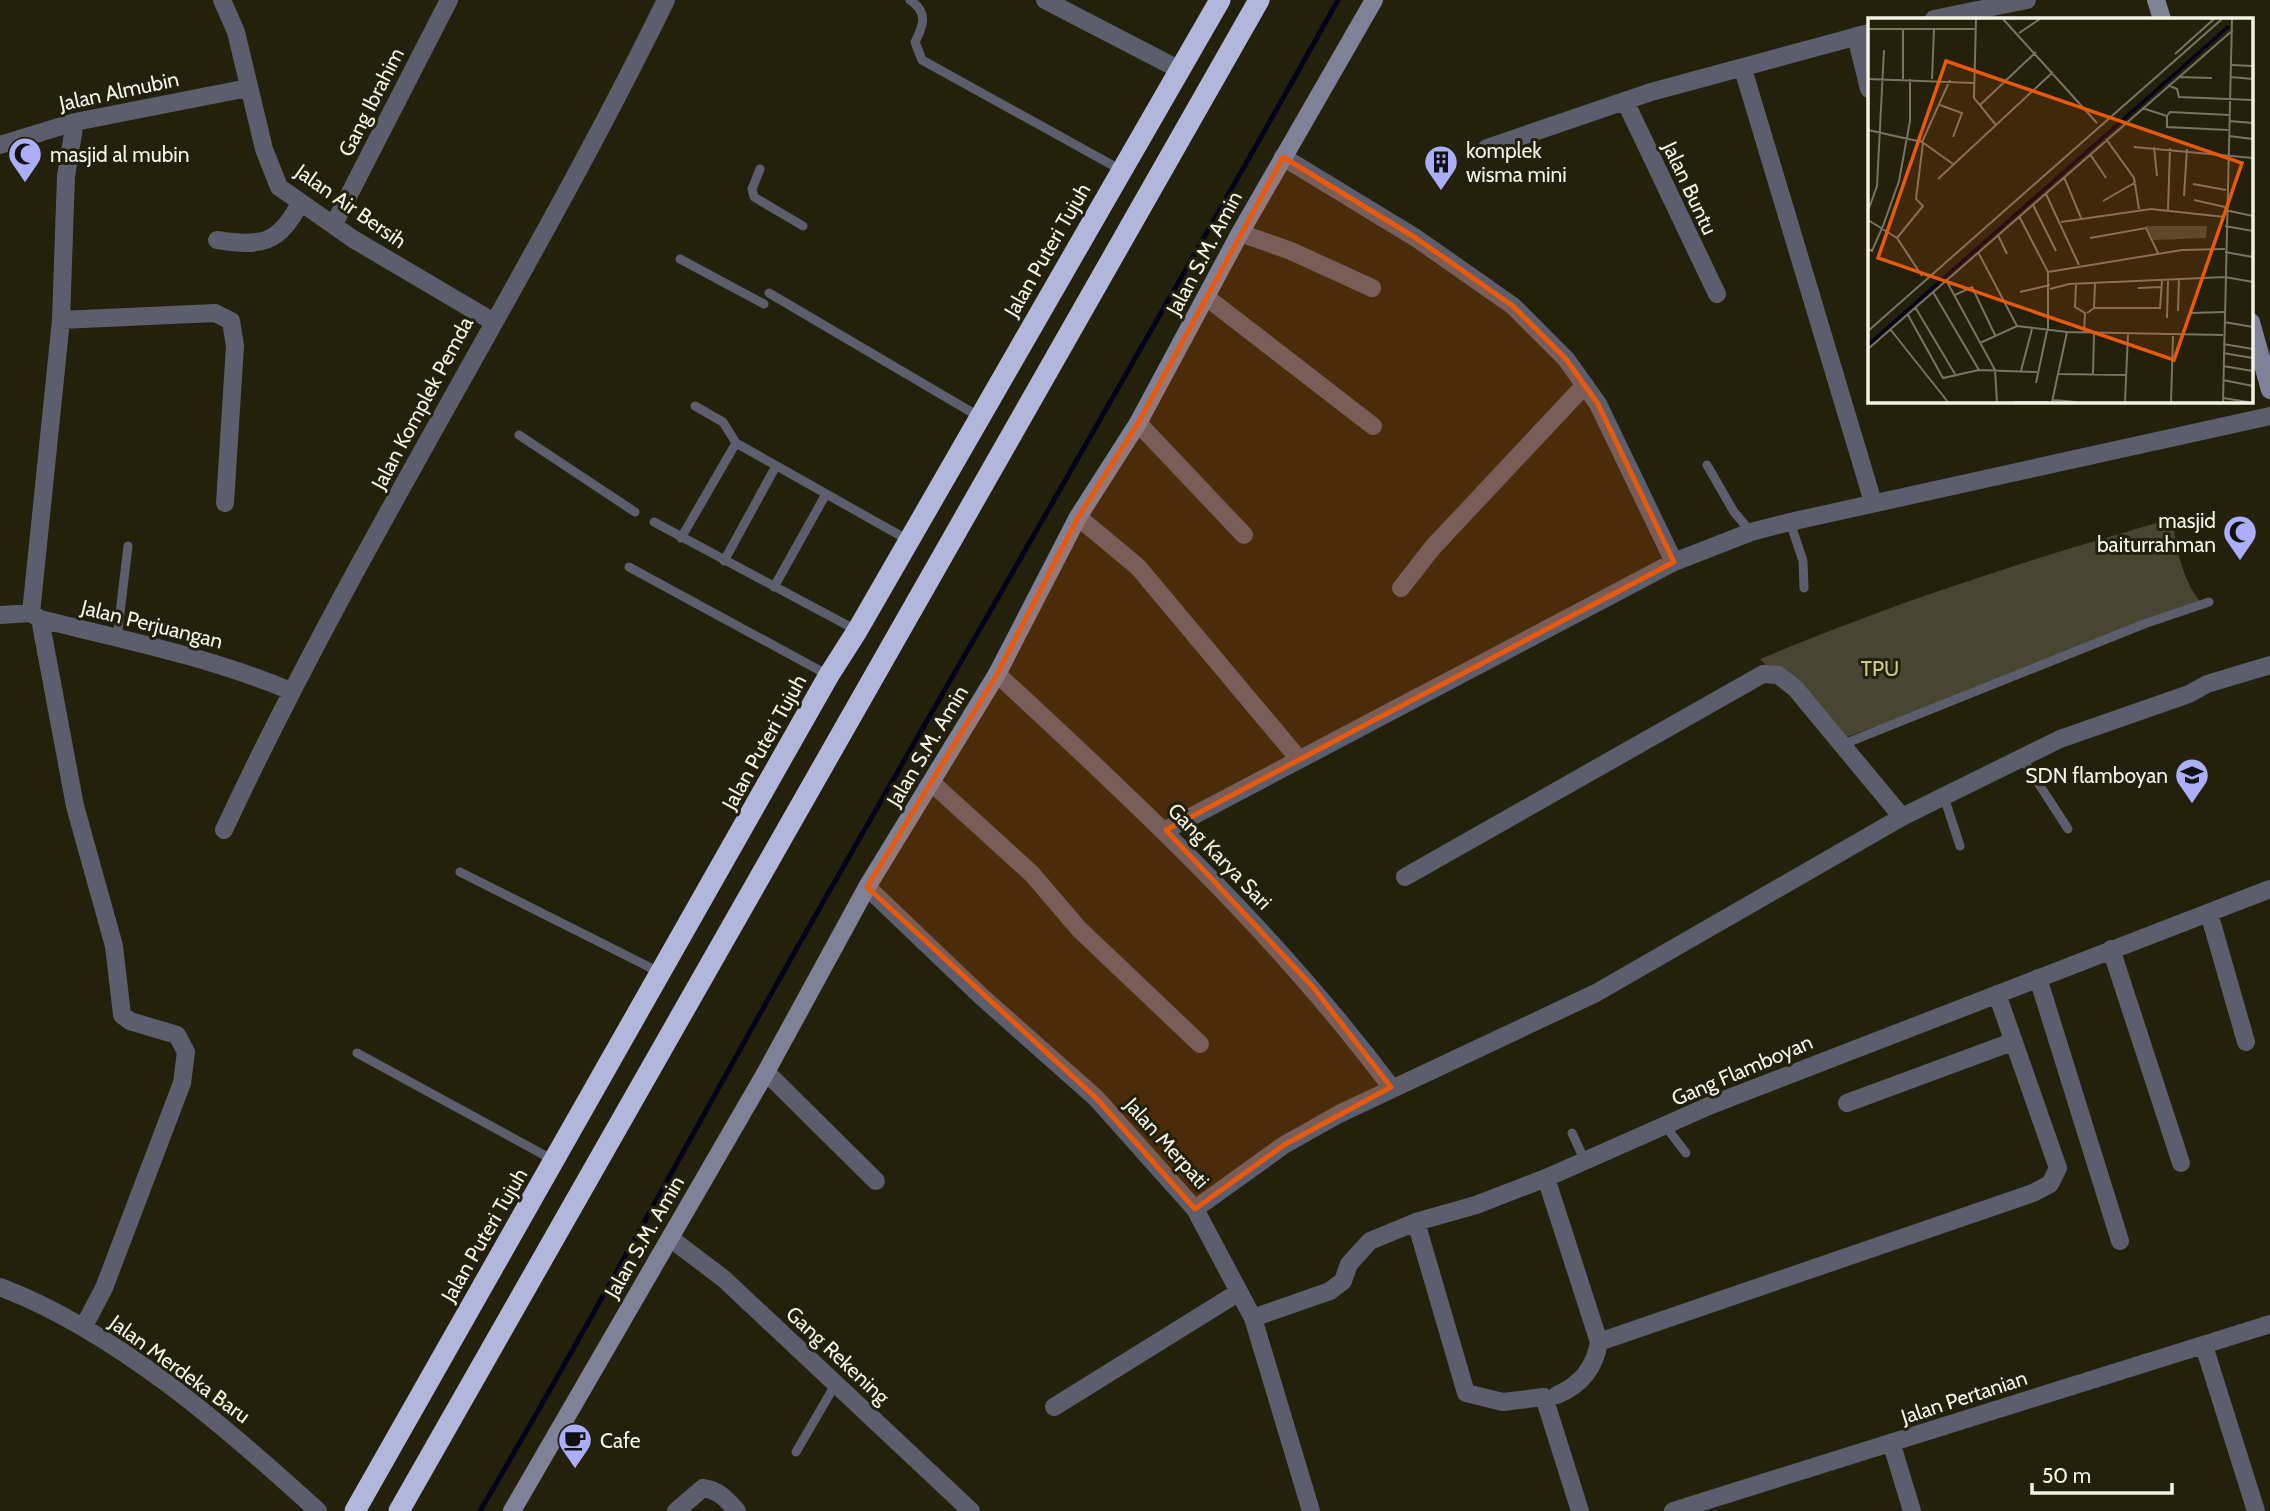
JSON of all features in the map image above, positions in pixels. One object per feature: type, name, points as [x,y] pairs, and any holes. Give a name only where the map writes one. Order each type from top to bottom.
[{"type":"highway","name":"Jalan Puteri Tujuh","points":[[355,1511],[785,758],[829,676],[1220,0]]},
{"type":"highway","points":[[399,1511],[1259,0]]},
{"type":"highway","points":[[785,758],[817,777]]},
{"type":"street","name":"Jalan Air Bersih","points":[[222,0],[236,32],[264,149],[279,187],[362,245],[492,321]]},
{"type":"street","name":"Gang Ibrahim","points":[[334,224],[449,0]]},
{"type":"street","name":"Jalan Komplek Pemda","points":[[223,830],[290,691],[492,321],[537,248],[666,0]]},
{"type":"street","points":[[1045,0],[1180,70]]},
{"type":"street","name":"Jalan S.M. Amin","points":[[516,1509],[766,1072],[867,887],[997,674],[1079,517],[1138,423],[1240,233],[1374,0]]},
{"type":"street","points":[[1939,18],[2027,0]]},
{"type":"street","points":[[2156,0],[2162,18]]},
{"type":"street","points":[[1487,148],[1625,101],[1862,34],[1868,81]]},
{"type":"street","points":[[1743,69],[1873,502]]},
{"type":"street","name":"Jalan Almubin","points":[[0,145],[75,122],[248,88]]},
{"type":"street","name":"Jalan Buntu","points":[[1625,101],[1717,294]]},
{"type":"street","points":[[75,122],[66,176],[61,320],[35,616],[75,806],[114,946],[122,1015],[130,1021],[177,1035],[186,1052],[182,1083],[104,1288],[84,1326]]},
{"type":"street","points":[[1283,157],[1416,237],[1513,306],[1566,359],[1604,416],[1674,562]]},
{"type":"street","points":[[217,240],[243,244],[278,236],[289,224],[300,203]]},
{"type":"street","points":[[1240,233],[1291,251],[1372,288]]},
{"type":"street","points":[[1206,297],[1373,426]]},
{"type":"street","points":[[61,320],[215,313],[231,321],[235,346],[225,503]]},
{"type":"street","points":[[2252,334],[2267,365],[2270,390]]},
{"type":"street","points":[[1401,588],[1433,547],[1585,385]]},
{"type":"street","points":[[1166,830],[1674,562],[1751,532],[1873,502],[2270,416]]},
{"type":"street","points":[[1138,423],[1244,535]]},
{"type":"street","points":[[1079,517],[1139,567],[1298,758]]},
{"type":"street","name":"Jalan Perjuangan","points":[[0,615],[35,616],[166,648],[248,674],[290,691]]},
{"type":"street","points":[[1195,1209],[1284,1145],[1391,1087],[1596,993],[1902,817],[2060,739],[2270,665]]},
{"type":"street","name":"Gang Karya Sari","points":[[997,674],[1166,830],[1313,987],[1391,1087]]},
{"type":"street","points":[[1405,877],[1763,674],[1778,675],[1795,688],[1902,817]]},
{"type":"street","points":[[932,783],[1032,874],[1079,929],[1200,1044]]},
{"type":"street","name":"Jalan Merpati","points":[[867,887],[982,997],[1096,1098],[1195,1209],[1253,1318],[1311,1511]]},
{"type":"street","name":"Gang Flamboyan","points":[[1253,1318],[1329,1291],[1343,1281],[1349,1264],[1370,1241],[1416,1222],[1476,1205],[1546,1178],[1711,1105],[2270,889]]},
{"type":"street","points":[[2209,913],[2246,1042]]},
{"type":"street","points":[[2112,949],[2181,1163]]},
{"type":"street","points":[[2038,978],[2120,1241]]},
{"type":"street","points":[[1599,1342],[2020,1197],[2050,1184],[2058,1168],[1997,994]]},
{"type":"street","points":[[1847,1103],[2012,1042]]},
{"type":"street","points":[[766,1072],[876,1181]]},
{"type":"street","points":[[1416,1222],[1466,1393],[1503,1402],[1551,1396],[1569,1390],[1596,1360],[1599,1342],[1546,1178]]},
{"type":"street","name":"Gang Rekening","points":[[670,1238],[724,1279],[971,1511]]},
{"type":"street","name":"Jalan Merdeka Baru","points":[[0,1287],[84,1326],[232,1433],[318,1511]]},
{"type":"street","points":[[1054,1407],[1238,1292]]},
{"type":"street","name":"Jalan Pertanian","points":[[1672,1511],[1892,1445],[2270,1324]]},
{"type":"street","points":[[2204,1346],[2256,1511]]},
{"type":"street","points":[[1551,1396],[1580,1511]]},
{"type":"street","points":[[1892,1445],[1912,1511]]},
{"type":"street","points":[[676,1511],[703,1488],[712,1489],[723,1496],[737,1511]]},
{"type":"lane","points":[[910,0],[923,14],[924,24],[915,42],[922,60],[1122,170]]},
{"type":"lane","points":[[760,169],[752,189],[754,197],[803,226]]},
{"type":"lane","points":[[680,259],[764,304]]},
{"type":"lane","points":[[769,293],[978,416]]},
{"type":"lane","points":[[695,405],[723,422],[736,443],[908,540]]},
{"type":"lane","points":[[519,435],[635,512]]},
{"type":"lane","points":[[681,538],[736,443]]},
{"type":"lane","points":[[1707,465],[1734,512],[1751,532]]},
{"type":"lane","points":[[724,561],[776,466]]},
{"type":"lane","points":[[774,587],[826,494]]},
{"type":"lane","points":[[1790,522],[1803,561],[1804,588]]},
{"type":"lane","points":[[654,523],[857,631]]},
{"type":"lane","points":[[117,638],[128,546]]},
{"type":"lane","points":[[629,567],[829,676]]},
{"type":"lane","points":[[1844,744],[2144,624],[2209,602]]},
{"type":"lane","points":[[2022,758],[2068,829]]},
{"type":"lane","points":[[1944,797],[1960,846]]},
{"type":"lane","points":[[460,872],[661,973]]},
{"type":"lane","points":[[357,1053],[555,1160]]},
{"type":"lane","points":[[1666,1127],[1686,1153]]},
{"type":"lane","points":[[1572,1133],[1584,1159]]},
{"type":"lane","points":[[796,1452],[835,1385]]},
{"type":"highlighted area","points":[[1283,157],[1416,238],[1513,306],[1566,359],[1598,404],[1674,562],[1166,830],[1313,987],[1391,1087],[1284,1145],[1195,1209],[1096,1098],[867,887],[997,674],[1078,517],[1138,423]]},
{"type":"green space","name":"TPU","points":[[2174,518],[2181,563],[2190,586],[2202,603],[1954,699],[1838,740],[1760,659],[1965,582]]},
{"type":"waterway","points":[[480,1511],[810,925],[1338,0]]},
{"type":"place","name":"masjid al mubin","points":[[25,184]]},
{"type":"place","name":"komplek wisma mini","points":[[1441,192]]},
{"type":"place","name":"masjid baiturrahman","points":[[2240,562]]},
{"type":"place","name":"SDN flamboyan","points":[[2192,805]]},
{"type":"place","name":"Cafe","points":[[575,1470]]}]
